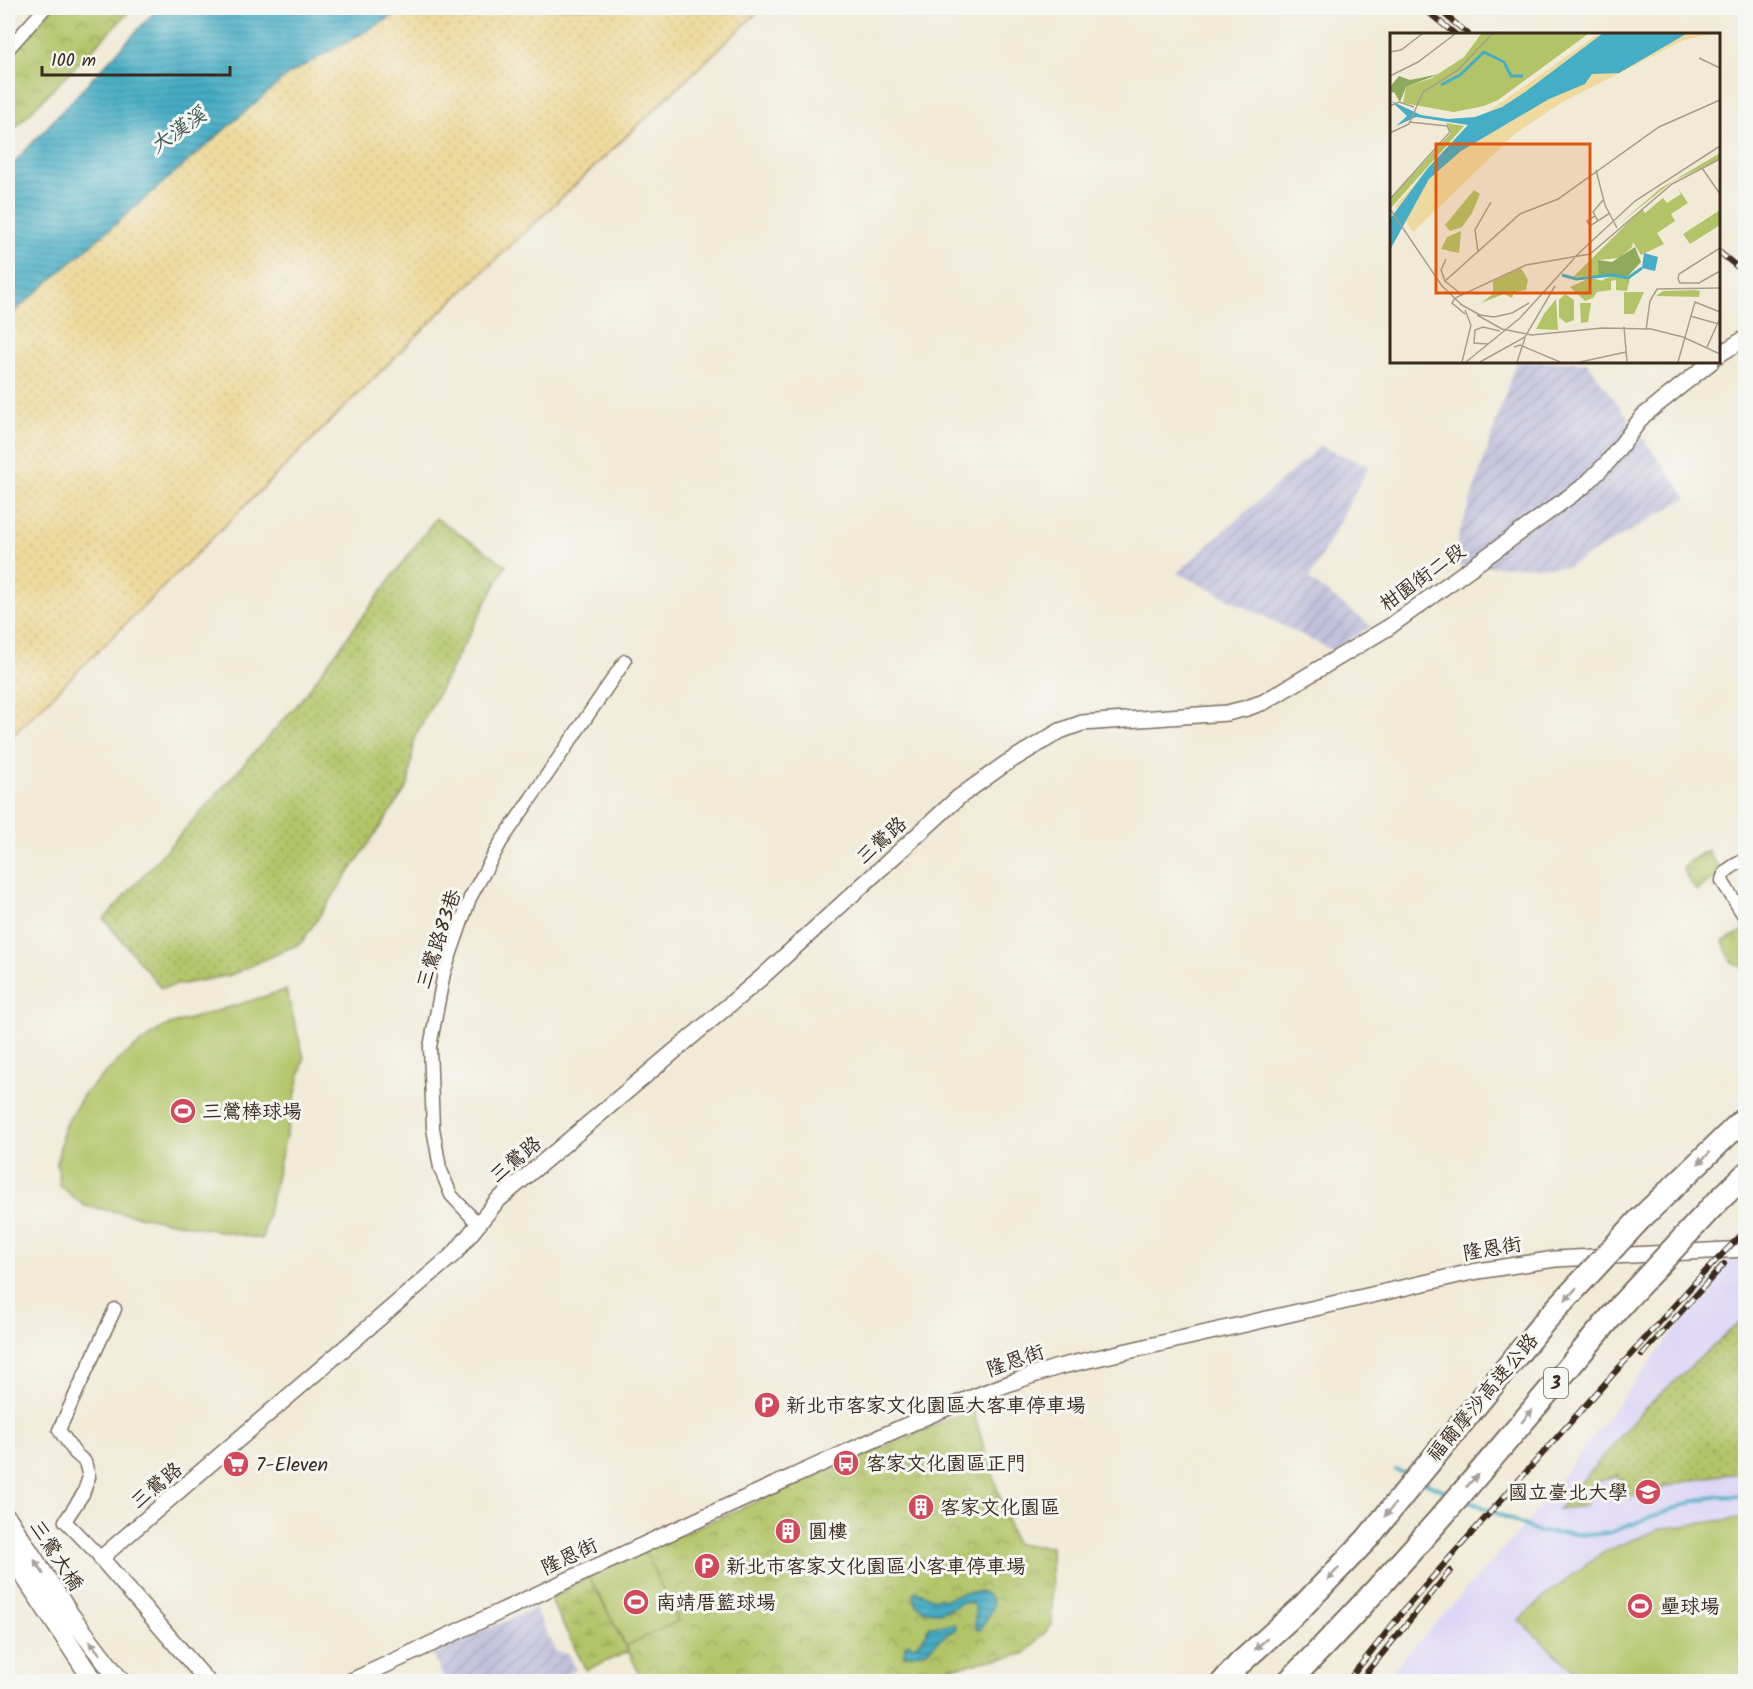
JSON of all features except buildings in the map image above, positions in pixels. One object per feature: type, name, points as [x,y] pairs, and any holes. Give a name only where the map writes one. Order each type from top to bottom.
[{"type":"highway","name":"福爾摩沙高速公路","points":[[1223,1682],[1239,1664],[1300,1609],[1367,1539],[1544,1322],[1639,1220],[1746,1117]]},
{"type":"highway","name":"3","points":[[1288,1682],[1354,1615],[1408,1554],[1490,1461],[1622,1304],[1712,1207],[1746,1174]]},
{"type":"highway","points":[[1311,1682],[1354,1615]]},
{"type":"highway","points":[[1217,1682],[1239,1664]]},
{"type":"main road","name":"三鶯大橋","points":[[8,1519],[63,1619]]},
{"type":"main road","name":"三鶯大橋","points":[[8,1551],[63,1619]]},
{"type":"main road","points":[[63,1619],[94,1682]]},
{"type":"main road","points":[[63,1619],[121,1682]]},
{"type":"street","points":[[8,49],[13,36],[45,8]]},
{"type":"street","points":[[1720,354],[1746,338]]},
{"type":"street","name":"柑園街二段","points":[[1103,721],[1227,713],[1264,702],[1295,684],[1389,627],[1584,486],[1609,461],[1642,416],[1710,363]]},
{"type":"street","name":"三鶯路83巷","points":[[478,1224],[451,1195],[440,1168],[433,1128],[430,1047],[444,973],[470,898],[501,842],[625,662]]},
{"type":"street","name":"三鶯路","points":[[101,1558],[455,1253],[497,1201],[761,978],[959,797],[1005,764],[1060,731],[1082,723],[1103,721]]},
{"type":"street","points":[[1746,859],[1724,873],[1722,877],[1722,881],[1746,919]]},
{"type":"street","name":"隆恩街","points":[[350,1682],[688,1524],[946,1408],[1058,1367],[1472,1272],[1555,1259],[1746,1249]]},
{"type":"street","points":[[115,1309],[59,1430],[75,1453],[85,1462],[89,1478],[82,1494],[64,1521],[101,1558],[208,1682]]},
{"type":"shaded area","points":[[1516,363],[1588,363],[1687,498],[1568,567],[1449,566]]},
{"type":"shaded area","points":[[1320,446],[1369,466],[1309,579],[1371,626],[1332,650],[1177,573]]},
{"type":"shaded area","name":"國立臺北大學","points":[[1733,1254],[1745,1255],[1745,1681],[1382,1682],[1525,1525]]},
{"type":"shaded area","points":[[535,1608],[555,1651],[569,1655],[576,1670],[553,1681],[445,1681],[432,1653]]},
{"type":"green space","points":[[53,8],[133,8],[8,135],[8,58]]},
{"type":"green space","points":[[436,518],[506,565],[415,737],[408,786],[301,943],[231,975],[161,988],[104,919],[297,705]]},
{"type":"green space","points":[[1707,850],[1722,873],[1696,891],[1683,870],[1687,863]]},
{"type":"green space","points":[[1745,930],[1745,969],[1731,961],[1723,941]]},
{"type":"green space","name":"三鶯棒球場","points":[[286,990],[304,1058],[262,1239],[85,1206],[60,1186],[57,1163],[64,1127],[84,1094],[123,1056],[163,1027]]},
{"type":"green space","points":[[1745,1317],[1745,1473],[1671,1485],[1628,1498],[1617,1475],[1597,1482],[1585,1506],[1558,1509],[1643,1410]]},
{"type":"green space","points":[[972,1409],[1015,1544],[1051,1547],[1052,1625],[1024,1654],[918,1674],[893,1681],[643,1682],[626,1646],[678,1621],[644,1550]]},
{"type":"green space","name":"壘球場","points":[[1745,1517],[1745,1681],[1585,1681],[1519,1620],[1549,1593],[1603,1552],[1660,1529]]},
{"type":"green space","name":"南靖厝籃球場","points":[[644,1550],[678,1621],[626,1646],[589,1576]]},
{"type":"green space","points":[[589,1576],[628,1652],[586,1670],[550,1599]]},
{"type":"sand","points":[[181,8],[762,8],[447,306],[8,740],[8,195]]},
{"type":"water","name":"大漢溪","points":[[158,8],[408,8],[289,74],[8,317],[8,169]]},
{"type":"water","points":[[916,1591],[935,1599],[940,1597],[944,1600],[964,1593],[980,1592],[991,1598],[993,1608],[980,1630],[977,1630],[975,1607],[971,1603],[961,1603],[940,1612],[927,1611],[917,1605],[914,1600],[913,1593]]},
{"type":"water","points":[[954,1624],[956,1629],[927,1651],[904,1656],[905,1645],[909,1643],[913,1646],[920,1642],[930,1626]]},
{"type":"waterway","points":[[1396,1470],[1409,1475]]},
{"type":"waterway","points":[[1424,1482],[1450,1493]]},
{"type":"waterway","points":[[1465,1499],[1539,1532],[1590,1535],[1609,1533],[1697,1500],[1719,1496],[1746,1497]]},
{"type":"railway","points":[[1423,8],[1454,33]]},
{"type":"railway","points":[[1437,8],[1467,33]]},
{"type":"railway","points":[[1720,253],[1746,274]]},
{"type":"railway","points":[[1347,1682],[1446,1562],[1698,1279],[1746,1230]]},
{"type":"railway","points":[[1642,1355],[1724,1264]]},
{"type":"railway","points":[[1359,1682],[1450,1571]]},
{"type":"place","name":"三鶯棒球場","points":[[183,1111]]},
{"type":"place","name":"新北市客家文化園區大客車停車場","points":[[767,1405]]},
{"type":"place","name":"客家文化園區正門","points":[[846,1463]]},
{"type":"place","name":"7-Eleven","points":[[236,1464]]},
{"type":"place","name":"國立臺北大學","points":[[1648,1492]]},
{"type":"place","name":"客家文化園區","points":[[921,1507]]},
{"type":"place","name":"圓樓","points":[[788,1531]]},
{"type":"place","name":"新北市客家文化園區小客車停車場","points":[[707,1566]]},
{"type":"place","name":"南靖厝籃球場","points":[[636,1602]]},
{"type":"place","name":"壘球場","points":[[1640,1606]]}]
